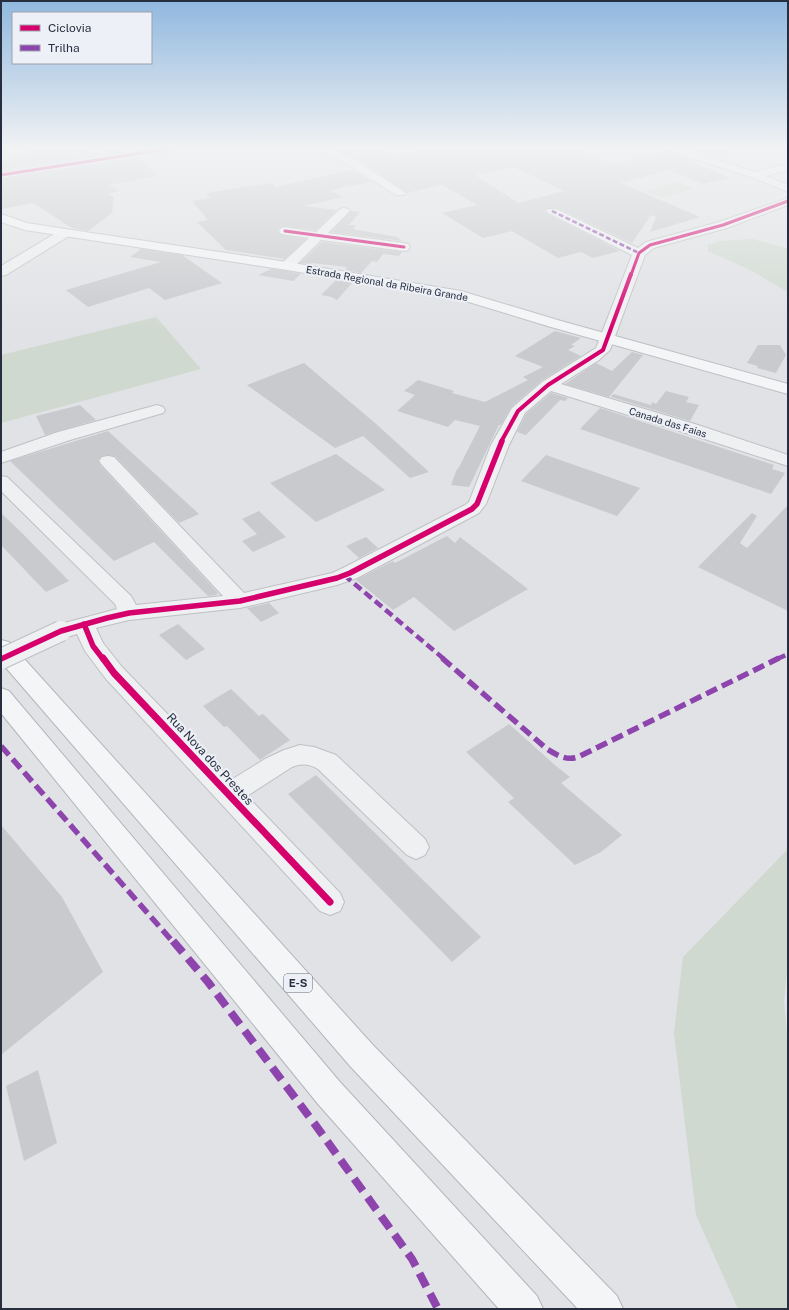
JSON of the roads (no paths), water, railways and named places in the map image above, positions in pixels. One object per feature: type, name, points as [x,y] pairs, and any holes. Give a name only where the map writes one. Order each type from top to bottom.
[{"type":"main road","name":"Estrada Regional da Ribeira Grande","points":[[1,218],[25,226],[65,233],[287,266],[461,295],[607,338],[788,388]]},
{"type":"main road","name":"E-S","points":[[1,648],[362,1055],[604,1309]]},
{"type":"main road","points":[[1,697],[329,1092],[524,1309]]},
{"type":"street","points":[[1,659],[61,631],[129,613],[240,601],[321,583],[344,576],[472,509],[477,504],[500,445],[518,411],[548,384],[594,357],[603,350],[639,253],[644,248],[654,244],[723,225],[769,208]]},
{"type":"street","points":[[287,266],[344,211]]},
{"type":"street","points":[[552,211],[639,253]]},
{"type":"street","points":[[285,231],[404,247]]},
{"type":"street","points":[[1,272],[65,233]]},
{"type":"street","name":"Canada das Faias","points":[[548,384],[788,461]]},
{"type":"street","points":[[1,458],[64,436],[156,410]]},
{"type":"street","points":[[108,460],[240,601]]},
{"type":"street","points":[[1,481],[124,601],[129,613]]},
{"type":"street","name":"Rua Nova dos Prestes","points":[[84,624],[93,646],[114,673],[330,902]]},
{"type":"street","points":[[229,795],[289,758],[301,755],[318,757],[327,762],[416,847]]}]
